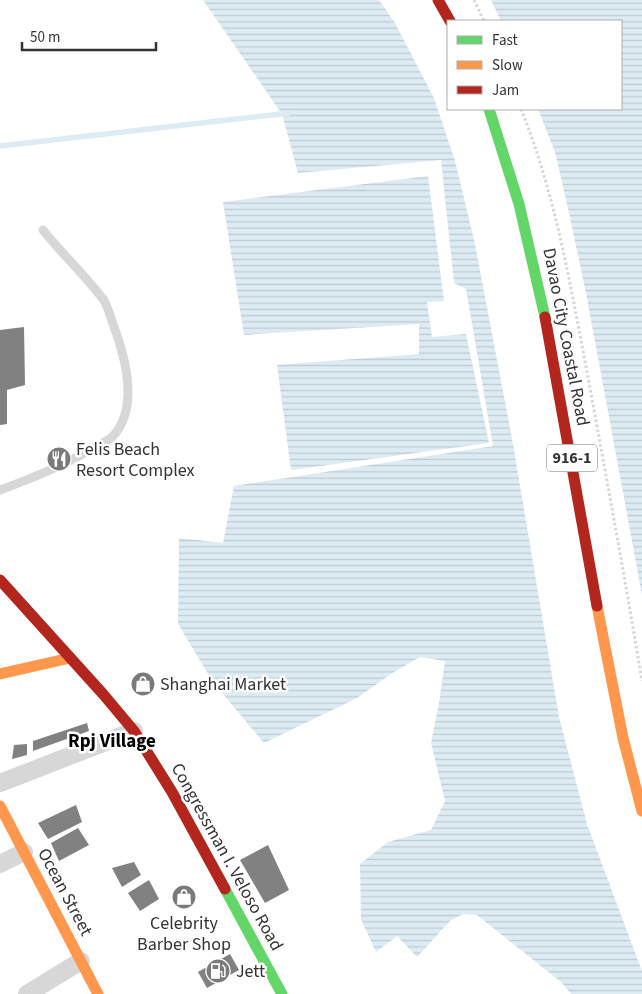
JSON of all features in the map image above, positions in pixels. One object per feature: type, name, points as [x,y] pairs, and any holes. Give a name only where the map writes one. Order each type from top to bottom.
[{"type":"main road","points":[[438,0],[449,20]]},
{"type":"main road","name":"Davao City Coastal Road","points":[[489,110],[514,180],[534,261],[577,485],[617,715],[629,768],[642,811]]},
{"type":"main road","name":"Congressman I. Veloso Road","points":[[1,583],[134,731],[172,792],[282,994]]},
{"type":"main road","points":[[0,674],[70,658]]},
{"type":"main road","name":"Ocean Street","points":[[0,806],[98,994]]},
{"type":"street","points":[[0,783],[134,731]]},
{"type":"street","points":[[0,864],[24,852]]},
{"type":"street","points":[[27,994],[81,961]]},
{"type":"lane","points":[[0,490],[62,464],[113,437],[124,421],[128,401],[127,369],[123,350],[104,300],[43,230]]},
{"type":"path","points":[[474,0],[484,20]]},
{"type":"path","points":[[521,110],[543,172],[565,255],[642,681]]},
{"type":"shaded area","points":[[203,0],[379,0],[395,23],[434,98],[455,161],[475,244],[513,444],[559,717],[587,824],[642,971],[642,994],[571,994],[561,982],[477,915],[463,914],[451,920],[417,957],[397,936],[376,952],[361,919],[360,864],[388,842],[431,830],[445,801],[431,743],[445,661],[420,657],[391,674],[357,698],[264,743],[213,682],[178,624],[179,538],[223,543],[234,486],[493,446],[466,289],[454,283],[441,160],[298,173],[282,114]]},
{"type":"shaded area","points":[[491,0],[642,0],[642,595],[586,293],[569,213],[555,152],[538,110],[622,110],[622,20],[501,20]]},
{"type":"shaded area","points":[[428,176],[444,301],[427,302],[432,337],[466,334],[489,443],[291,470],[277,365],[419,354],[419,324],[244,335],[223,202]]},
{"type":"building","points":[[24,327],[25,385],[7,390],[7,424],[0,425],[0,330]]},
{"type":"building","points":[[87,723],[89,731],[33,751],[33,741]]},
{"type":"building","points":[[27,744],[27,755],[12,759],[14,745]]},
{"type":"building","points":[[76,805],[82,822],[48,839],[38,823]]},
{"type":"building","points":[[78,828],[89,845],[59,861],[51,843]]},
{"type":"building","points":[[268,845],[289,890],[265,903],[240,860]]},
{"type":"building","points":[[134,862],[141,875],[122,887],[112,868]]},
{"type":"building","points":[[149,880],[159,899],[140,911],[128,893]]},
{"type":"building","name":"Jett","points":[[230,954],[239,970],[207,988],[198,972]]},
{"type":"waterway","points":[[0,146],[289,113]]},
{"type":"traffic: fast","points":[[489,110],[519,204],[545,317]]},
{"type":"traffic: fast","points":[[225,889],[282,994]]},
{"type":"traffic: slow","points":[[597,606],[623,738],[642,811]]},
{"type":"traffic: slow","points":[[0,674],[70,658]]},
{"type":"traffic: slow","points":[[0,806],[98,994]]},
{"type":"traffic: jam","points":[[438,0],[449,20]]},
{"type":"traffic: jam","points":[[545,317],[597,606]]},
{"type":"traffic: jam","points":[[0,580],[134,731],[172,792],[225,889]]},
{"type":"place","name":"Felis Beach Resort Complex","points":[[59,459]]},
{"type":"place","name":"Shanghai Market","points":[[143,684]]},
{"type":"place","name":"Celebrity Barber Shop","points":[[184,897]]},
{"type":"place","name":"Jett","points":[[218,971]]},
{"type":"district","name":"Rpj Village","points":[[112,741]]}]
